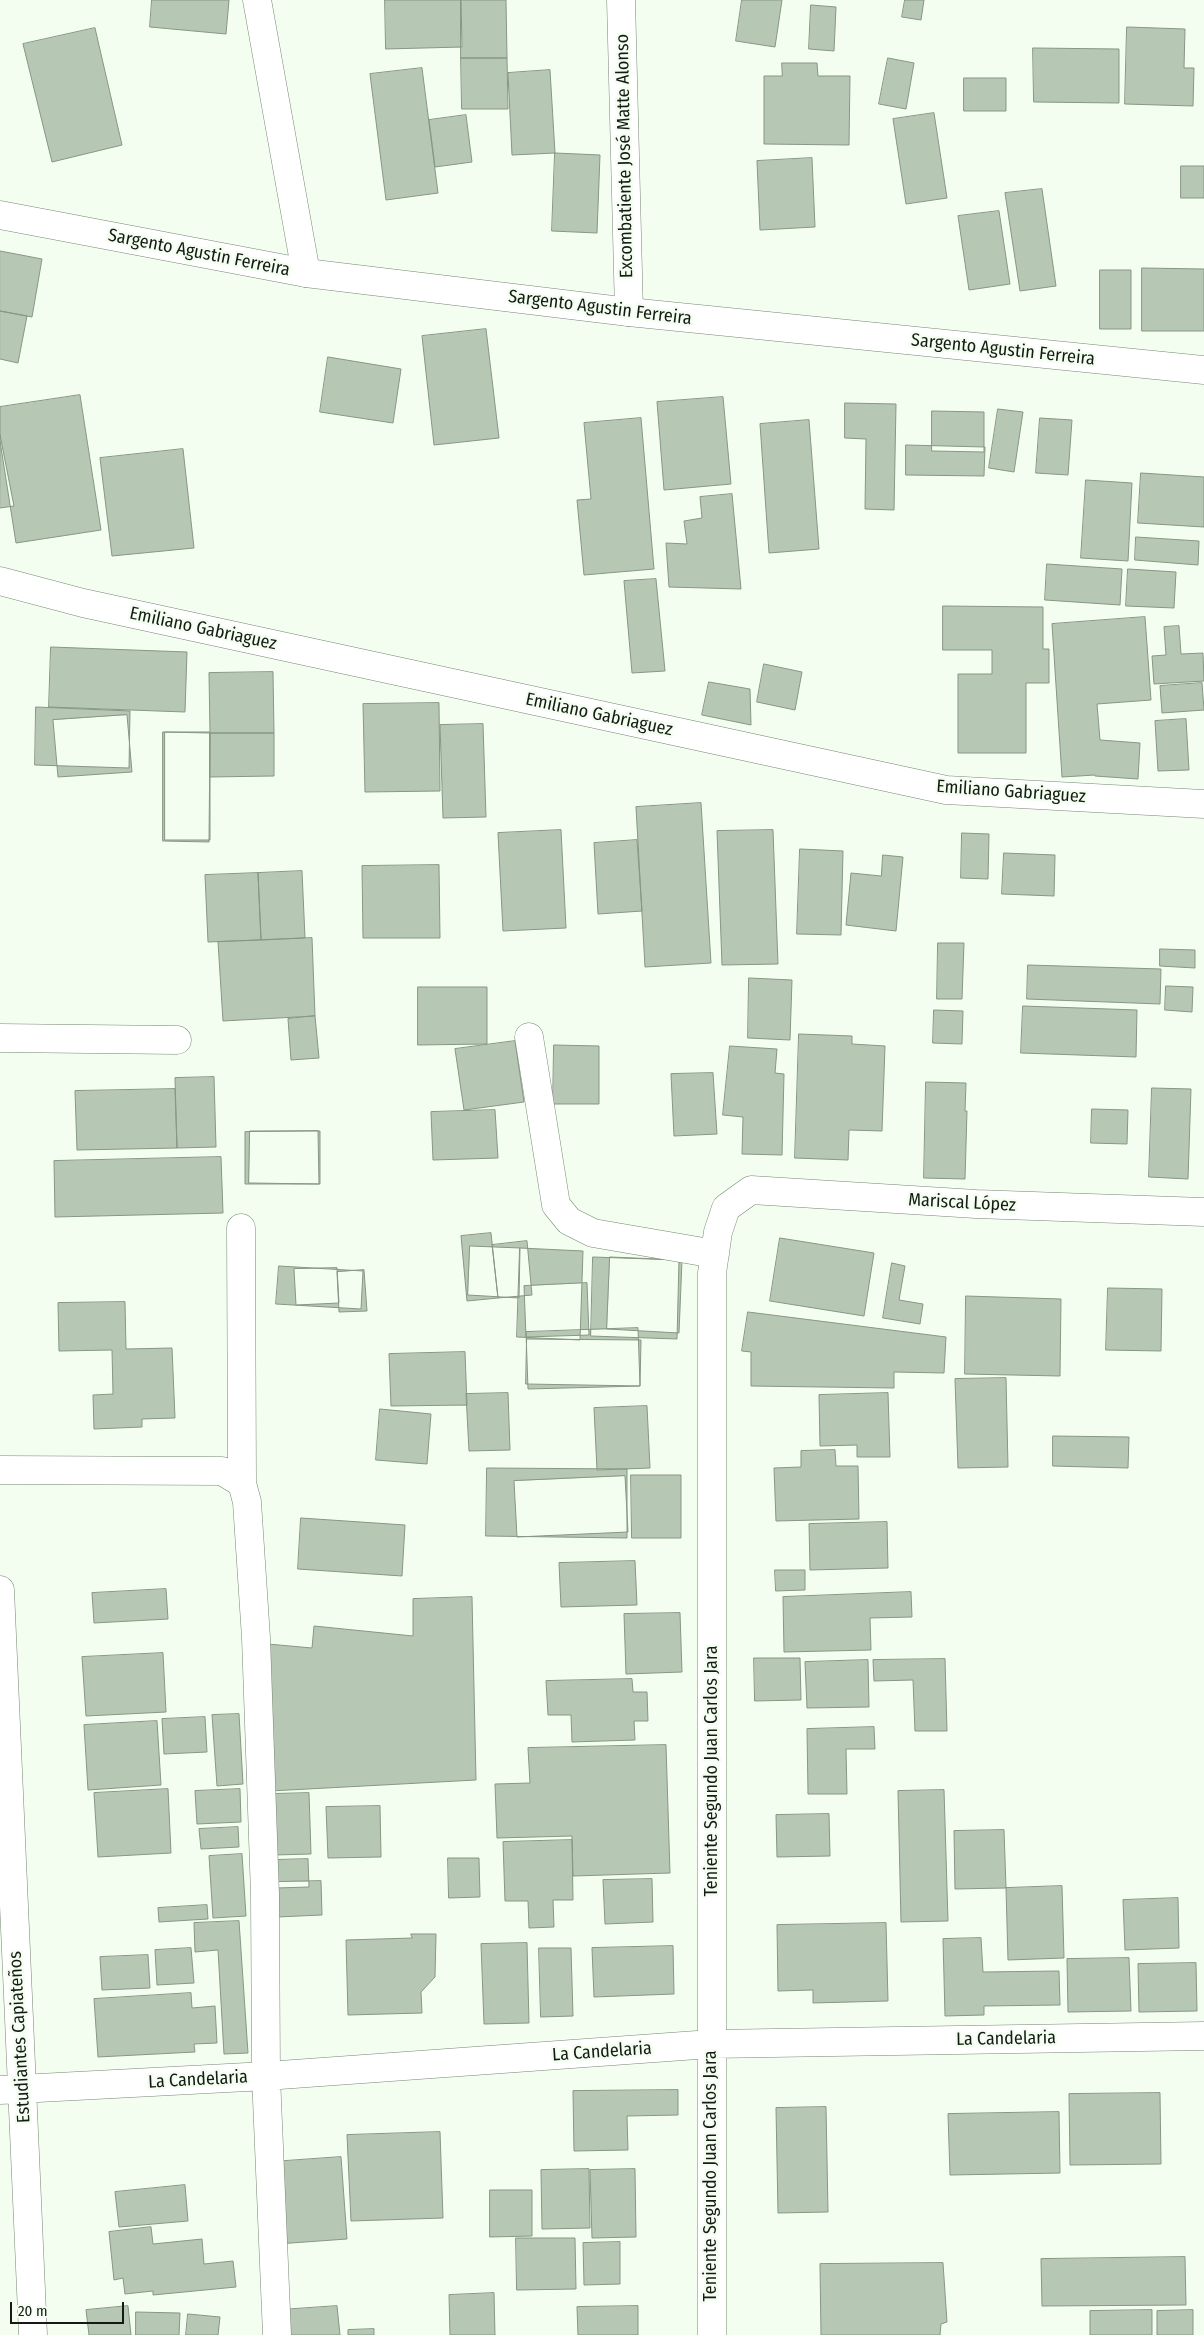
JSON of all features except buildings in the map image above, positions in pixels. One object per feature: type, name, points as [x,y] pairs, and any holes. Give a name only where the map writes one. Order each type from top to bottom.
[{"type":"street","points":[[257,0],[306,273]]},
{"type":"street","name":"Excombatiente José Matte Alonso","points":[[621,0],[629,312]]},
{"type":"street","name":"Sargento Agustin Ferreira","points":[[0,215],[306,273],[629,312],[1204,370]]},
{"type":"street","name":"Emiliano Gabriaguez","points":[[0,581],[83,603],[946,790],[1204,804]]},
{"type":"street","points":[[529,1037],[556,1205],[569,1221],[593,1233],[715,1254]]},
{"type":"street","points":[[0,1038],[177,1040]]},
{"type":"street","name":"Mariscal López","points":[[726,1208],[751,1190],[976,1204],[1204,1212]]},
{"type":"street","name":"Teniente Segundo Juan Carlos Jara","points":[[712,2335],[712,1273],[718,1232],[726,1208]]},
{"type":"street","points":[[241,1228],[242,1483],[247,1502],[256,1638],[265,1895],[266,2076],[277,2335]]},
{"type":"street","points":[[0,1470],[222,1471],[242,1483]]},
{"type":"street","name":"Estudiantes Capiateños","points":[[0,1590],[11,2090],[33,2335]]},
{"type":"street","name":"La Candelaria","points":[[11,2090],[266,2076],[711,2044],[1204,2036]]}]
